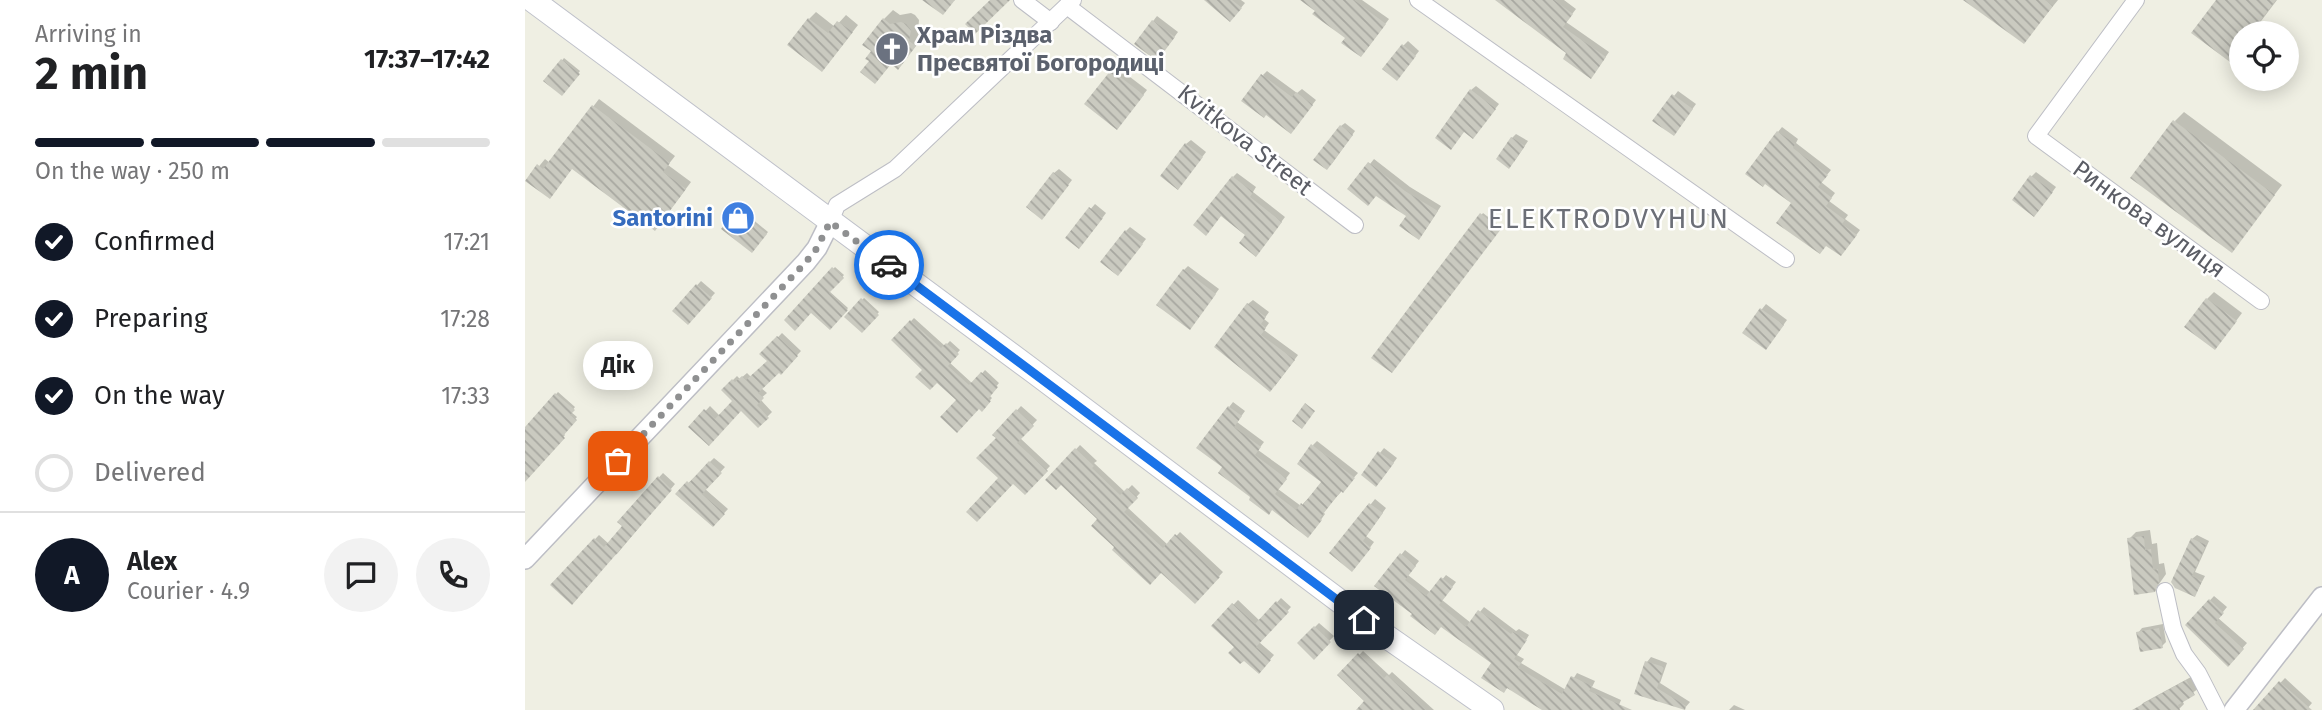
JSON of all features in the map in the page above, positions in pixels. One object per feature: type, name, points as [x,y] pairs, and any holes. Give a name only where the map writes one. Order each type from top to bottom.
[{"type":"main road","points":[[532,0],[1386,636],[1492,710]]},
{"type":"street","points":[[1022,0],[1051,22]]},
{"type":"street","points":[[1418,0],[1786,259]]},
{"type":"street","name":"Ринкова вулиця","points":[[2136,0],[2036,136],[2262,301]]},
{"type":"street","points":[[525,559],[806,262],[817,248],[837,205],[895,169],[1070,3]]},
{"type":"street","name":"Kvitkova Street","points":[[1070,3],[1355,225]]},
{"type":"street","points":[[2165,591],[2173,628],[2184,654],[2198,673],[2217,710]]},
{"type":"street","points":[[2234,710],[2322,597]]},
{"type":"building","points":[[922,0],[955,0],[943,15]]},
{"type":"building","points":[[990,0],[1010,0],[975,34],[965,24]]},
{"type":"building","points":[[1204,0],[1232,0],[1242,8],[1230,22]]},
{"type":"building","points":[[1300,0],[1354,0],[1386,24],[1361,57],[1341,43],[1345,38],[1312,14],[1315,11]]},
{"type":"building","points":[[1495,0],[1554,0],[1573,14],[1563,27],[1606,57],[1591,79],[1563,59],[1566,53]]},
{"type":"building","points":[[1963,0],[2045,0],[2053,6],[2024,44]]},
{"type":"building","points":[[2216,0],[2276,0],[2260,21],[2229,21],[2229,61],[2191,33]]},
{"type":"building","points":[[808,18],[828,33],[837,21],[853,32],[822,72],[787,45]]},
{"type":"building","name":"Храм Різдва Пресвятої Богородиці","points":[[883,18],[890,24],[906,24],[911,30],[909,41],[916,46],[898,70],[891,64],[875,84],[860,72],[869,61],[865,59],[871,51],[862,45]]},
{"type":"building","points":[[1152,20],[1175,37],[1157,61],[1134,44]]},
{"type":"building","points":[[1402,44],[1416,56],[1397,81],[1382,69]]},
{"type":"building","points":[[561,59],[580,74],[562,96],[543,81]]},
{"type":"building","points":[[1111,70],[1144,95],[1117,130],[1084,104]]},
{"type":"building","points":[[1261,74],[1292,97],[1296,92],[1313,105],[1291,134],[1241,101]]},
{"type":"building","points":[[1470,89],[1496,109],[1473,139],[1464,132],[1451,150],[1435,138]]},
{"type":"building","points":[[1672,94],[1693,109],[1674,136],[1652,121]]},
{"type":"building","points":[[592,105],[670,163],[663,172],[686,189],[655,231],[572,169],[550,199],[525,181],[537,164],[543,169]]},
{"type":"building","points":[[2173,120],[2275,195],[2232,253],[2130,178]]},
{"type":"building","points":[[1340,125],[1353,135],[1327,170],[1313,160]]},
{"type":"building","points":[[1777,131],[1795,144],[1793,148],[1828,175],[1818,187],[1832,198],[1826,206],[1845,220],[1842,224],[1857,235],[1841,256],[1826,246],[1820,254],[1776,223],[1791,203],[1765,184],[1763,187],[1745,174]]},
{"type":"building","points":[[1511,137],[1525,146],[1509,169],[1496,159]]},
{"type":"building","points":[[1185,143],[1203,157],[1178,190],[1160,176]]},
{"type":"building","points":[[1368,162],[1405,191],[1438,211],[1419,240],[1399,226],[1406,216],[1376,196],[1368,206],[1347,189]]},
{"type":"building","points":[[1053,172],[1069,185],[1042,220],[1026,207]]},
{"type":"building","points":[[2030,175],[2053,192],[2034,217],[2012,200]]},
{"type":"building","points":[[1232,176],[1253,192],[1250,197],[1282,222],[1256,257],[1239,243],[1245,235],[1221,216],[1206,236],[1193,225]]},
{"type":"building","points":[[1089,207],[1103,218],[1079,249],[1065,238]]},
{"type":"building","points":[[737,209],[767,234],[752,253],[721,229]]},
{"type":"building","points":[[1480,213],[1501,229],[1392,373],[1371,358]]},
{"type":"building","points":[[1125,230],[1143,244],[1118,276],[1100,262]]},
{"type":"building","points":[[832,267],[844,278],[829,293],[848,310],[830,330],[811,313],[795,331],[784,320]]},
{"type":"building","points":[[1183,269],[1216,294],[1190,330],[1156,305]]},
{"type":"building","points":[[696,284],[712,298],[688,325],[672,311]]},
{"type":"building","points":[[861,298],[879,315],[862,333],[844,317]]},
{"type":"building","points":[[2206,298],[2237,321],[2215,350],[2184,327]]},
{"type":"building","points":[[1247,303],[1266,317],[1261,324],[1266,328],[1261,335],[1295,360],[1270,392],[1214,347]]},
{"type":"building","points":[[1760,308],[1784,325],[1766,350],[1742,333]]},
{"type":"building","points":[[910,320],[941,348],[946,343],[959,354],[948,366],[969,385],[981,372],[998,387],[982,412],[979,409],[957,433],[940,417],[956,400],[937,383],[930,390],[915,377],[922,370],[891,340]]},
{"type":"building","points":[[777,336],[798,356],[781,375],[779,373],[758,393],[764,398],[757,405],[769,418],[758,428],[741,411],[709,446],[688,427],[704,409],[715,419],[732,401],[721,390],[732,379],[735,382],[742,376],[746,380],[767,361],[759,354]]},
{"type":"building","points":[[555,393],[575,410],[570,415],[577,420],[563,436],[565,438],[525,482],[525,427]]},
{"type":"building","points":[[1305,403],[1315,411],[1302,429],[1292,421]]},
{"type":"building","points":[[1228,406],[1242,416],[1234,427],[1261,447],[1255,455],[1287,479],[1275,494],[1296,510],[1321,482],[1297,464],[1311,444],[1355,478],[1343,493],[1341,491],[1308,538],[1272,510],[1269,515],[1249,500],[1250,497],[1218,473],[1222,467],[1196,448]]},
{"type":"building","points":[[1016,409],[1034,426],[1017,443],[1048,471],[1025,495],[1013,484],[977,522],[966,512],[998,478],[976,458],[996,438],[992,435]]},
{"type":"building","points":[[1075,448],[1120,495],[1127,488],[1138,498],[1124,512],[1163,548],[1175,534],[1220,577],[1195,604],[1161,573],[1150,585],[1112,550],[1114,547],[1091,526],[1097,519],[1061,485],[1056,490],[1045,480]]},
{"type":"building","points":[[1378,451],[1394,463],[1376,487],[1361,475]]},
{"type":"building","points":[[709,461],[722,473],[702,494],[725,514],[713,527],[675,494]]},
{"type":"building","points":[[658,476],[672,490],[572,605],[550,585],[594,538],[604,547],[622,526],[617,522]]},
{"type":"building","points":[[1369,503],[1383,513],[1363,541],[1371,548],[1352,572],[1329,553]]},
{"type":"building","points":[[2144,536],[2145,550],[2151,549],[2153,570],[2158,569],[2159,582],[2155,592],[2134,595],[2127,538]]},
{"type":"building","points":[[2191,538],[2206,545],[2192,576],[2202,581],[2195,597],[2175,588],[2171,582]]},
{"type":"building","points":[[1400,553],[1416,566],[1405,580],[1426,596],[1441,577],[1453,587],[1439,605],[1466,627],[1478,610],[1511,634],[1513,632],[1527,640],[1514,659],[1521,663],[1518,668],[1562,694],[1571,676],[1592,686],[1589,691],[1632,710],[1542,710],[1507,688],[1504,693],[1481,678],[1491,663],[1441,627],[1435,635],[1374,586]]},
{"type":"building","points":[[2209,599],[2224,613],[2215,623],[2244,649],[2228,667],[2185,625]]},
{"type":"building","points":[[1276,601],[1289,612],[1256,647],[1271,660],[1259,674],[1244,661],[1240,664],[1228,653],[1234,647],[1211,626],[1232,603],[1255,624]]},
{"type":"building","points":[[1314,626],[1331,642],[1314,660],[1297,643]]},
{"type":"building","points":[[2159,628],[2163,648],[2140,652],[2136,632]]},
{"type":"building","points":[[1358,653],[1384,678],[1387,675],[1426,710],[1356,710],[1364,701],[1337,675]]},
{"type":"building","points":[[1645,661],[1664,667],[1657,688],[1686,706],[1685,710],[1634,694]]},
{"type":"building","points":[[2186,680],[2195,695],[2178,705],[2180,710],[2132,710]]},
{"type":"building","points":[[2279,681],[2312,710],[2253,710]]},
{"type":"way so far","points":[[618,461],[806,262],[817,248],[830,222],[889,265]]},
{"type":"place","name":"Храм Різдва Пресвятої Богородиці","points":[[892,49]]},
{"type":"place","name":"Santorini","points":[[738,218]]},
{"type":"place","name":"Дік","points":[[618,461]]},
{"type":"district","name":"ELEKTRODVYHUN","points":[[1609,218]]},
{"type":"route","points":[[889,265],[1364,620]]}]
